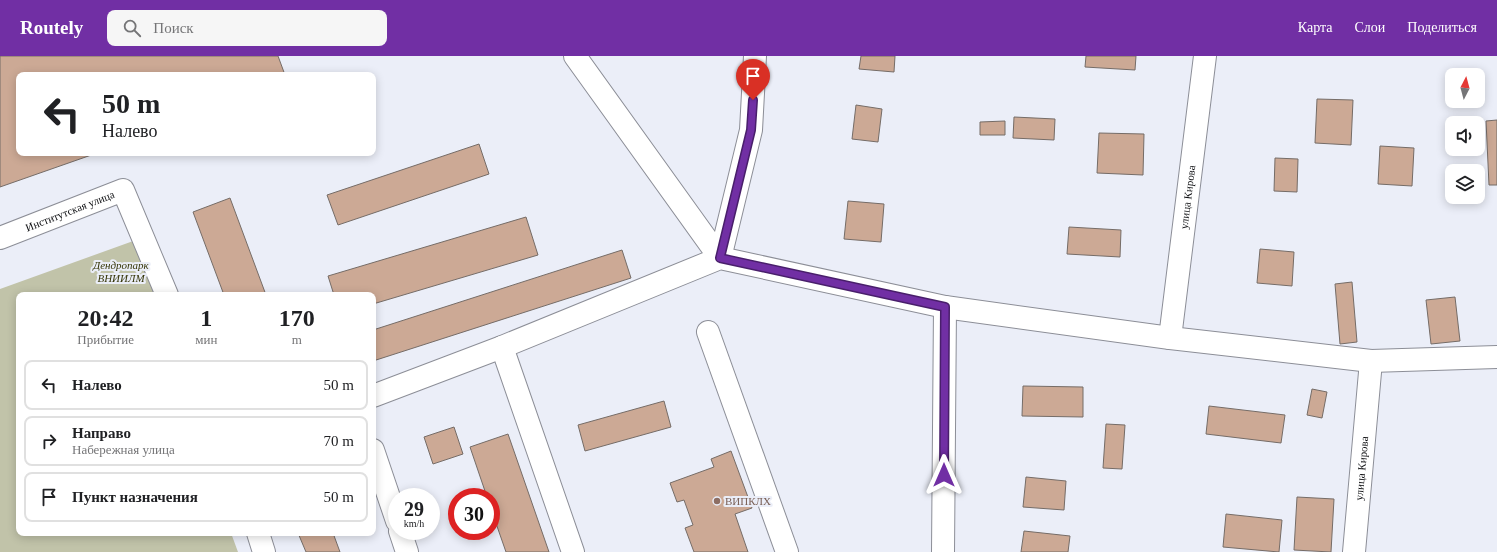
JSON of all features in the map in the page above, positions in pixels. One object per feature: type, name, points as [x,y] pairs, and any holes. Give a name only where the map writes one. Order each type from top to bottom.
[{"type":"street","points":[[575,56],[720,258]]},
{"type":"street","points":[[720,258],[751,130],[755,56]]},
{"type":"street","name":"улица Кирова","points":[[1170,338],[1205,56]]},
{"type":"street","name":"Институтская улица","points":[[0,238],[123,190],[166,292]]},
{"type":"street","points":[[376,395],[502,347],[720,258],[945,307],[1170,338],[1372,361],[1497,357]]},
{"type":"street","points":[[943,552],[945,307]]},
{"type":"street","points":[[708,332],[787,552]]},
{"type":"street","points":[[502,347],[573,552]]},
{"type":"street","name":"улица Кирова","points":[[1354,552],[1372,361]]},
{"type":"street","points":[[376,459],[388,494]]},
{"type":"street","points":[[259,536],[264,552]]},
{"type":"street","points":[[403,540],[407,552]]},
{"type":"green space","name":"Дендропарк ВНИИЛМ","points":[[136,240],[153,292],[16,292],[16,536],[232,536],[238,552],[0,552],[0,289]]},
{"type":"building","points":[[0,56],[278,56],[284,72],[16,72],[16,156],[88,156],[0,187]]},
{"type":"building","points":[[861,56],[895,56],[894,72],[859,69]]},
{"type":"building","points":[[1086,56],[1136,56],[1135,70],[1085,67]]},
{"type":"building","points":[[1317,99],[1353,100],[1351,145],[1315,143]]},
{"type":"building","points":[[856,105],[882,109],[878,142],[852,139]]},
{"type":"building","points":[[1014,117],[1055,119],[1054,140],[1013,138]]},
{"type":"building","points":[[1497,120],[1497,185],[1489,185],[1486,121]]},
{"type":"building","points":[[1005,121],[1005,135],[980,135],[980,122]]},
{"type":"building","points":[[1099,133],[1144,134],[1143,175],[1097,173]]},
{"type":"building","points":[[479,144],[489,174],[338,225],[327,195]]},
{"type":"building","points":[[1380,146],[1414,148],[1412,186],[1378,184]]},
{"type":"building","points":[[1275,158],[1298,159],[1297,192],[1274,191]]},
{"type":"building","points":[[230,198],[265,292],[223,292],[193,212]]},
{"type":"building","points":[[848,201],[884,204],[881,242],[844,239]]},
{"type":"building","points":[[526,217],[538,255],[376,303],[376,292],[333,292],[328,276]]},
{"type":"building","points":[[1069,227],[1121,230],[1120,257],[1067,254]]},
{"type":"building","points":[[1260,249],[1294,252],[1292,286],[1257,283]]},
{"type":"building","points":[[622,250],[631,278],[376,360],[376,329]]},
{"type":"building","points":[[1352,282],[1357,342],[1340,344],[1335,284]]},
{"type":"building","points":[[1455,297],[1460,341],[1431,344],[1426,300]]},
{"type":"building","points":[[1023,386],[1083,387],[1083,417],[1022,416]]},
{"type":"building","points":[[1312,389],[1327,392],[1322,418],[1307,415]]},
{"type":"building","points":[[664,401],[671,427],[585,451],[578,425]]},
{"type":"building","points":[[1209,406],[1285,415],[1281,443],[1206,434]]},
{"type":"building","points":[[1106,424],[1125,425],[1122,469],[1103,468]]},
{"type":"building","points":[[454,427],[463,454],[433,464],[424,437]]},
{"type":"building","points":[[508,434],[549,552],[506,552],[500,535],[500,488],[484,488],[470,447]]},
{"type":"building","name":"ВИПКЛХ","points":[[731,451],[752,508],[735,514],[748,552],[694,552],[685,528],[693,525],[684,500],[677,502],[670,483],[714,467],[711,459]]},
{"type":"building","points":[[1026,477],[1066,481],[1064,510],[1023,507]]},
{"type":"building","points":[[1297,497],[1334,499],[1331,552],[1294,550]]},
{"type":"building","points":[[1226,514],[1282,520],[1279,552],[1223,547]]},
{"type":"building","points":[[1024,531],[1070,536],[1068,552],[1021,552]]},
{"type":"building","points":[[299,536],[334,536],[340,552],[306,552]]},
{"type":"place","name":"ВИПКЛХ","points":[[717,501]]},
{"type":"route","points":[[753,100],[751,130],[720,258],[945,307],[944,475]]}]
